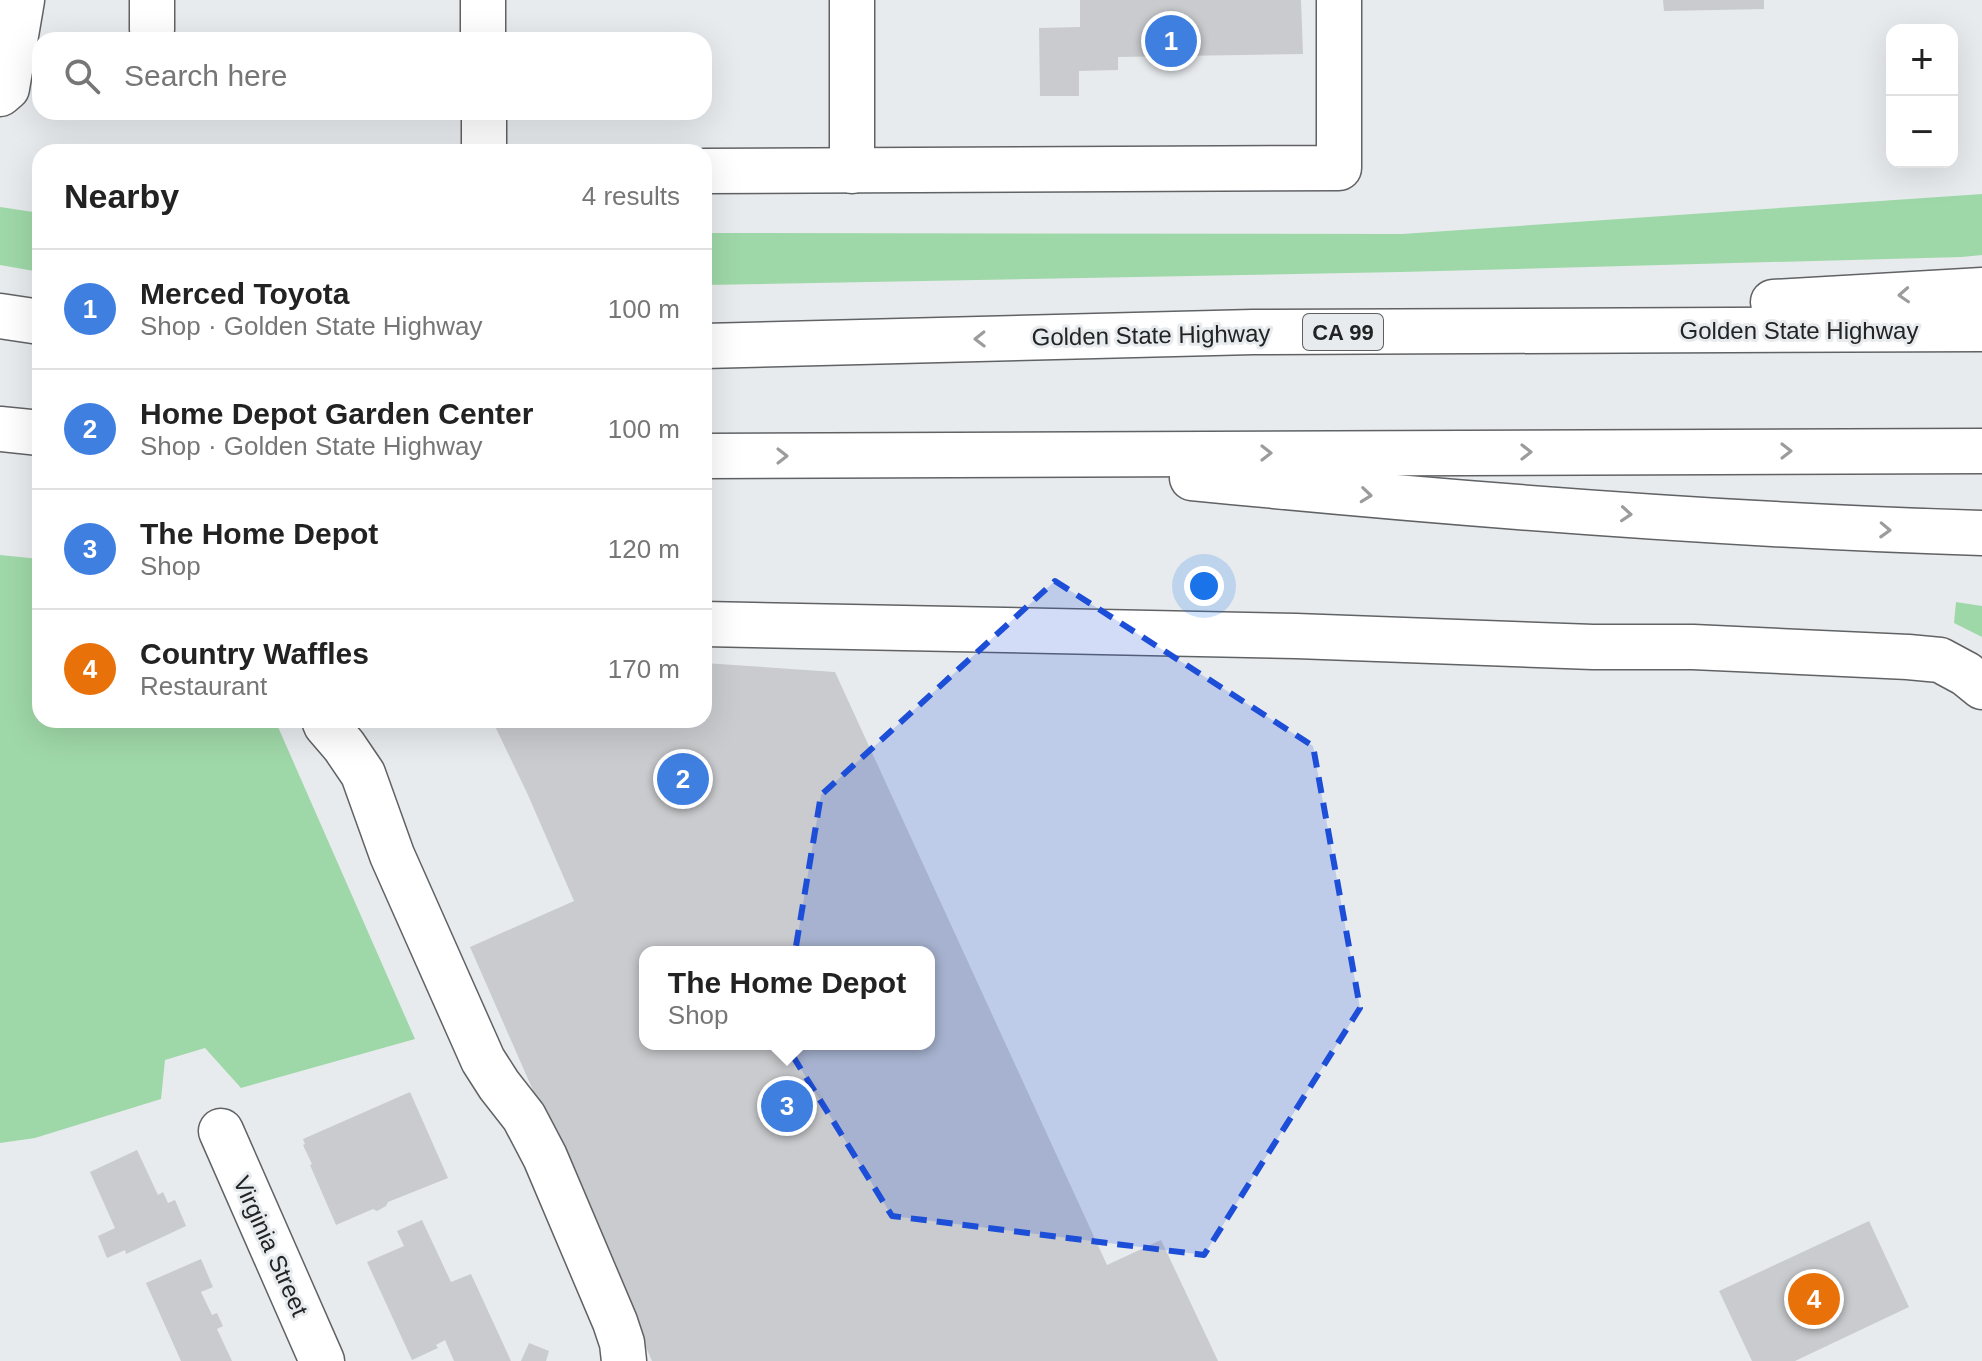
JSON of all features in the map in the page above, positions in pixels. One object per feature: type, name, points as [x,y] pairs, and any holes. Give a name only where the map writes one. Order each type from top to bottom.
[{"type":"main road","points":[[0,94],[7,88],[22,0]]},
{"type":"main road","points":[[483,0],[483,32]]},
{"type":"main road","points":[[852,0],[852,171]]},
{"type":"main road","points":[[712,171],[1339,168],[1339,0]]},
{"type":"main road","points":[[484,120],[484,144]]},
{"type":"main road","points":[[1253,332],[1982,290]]},
{"type":"main road","points":[[0,316],[32,321]]},
{"type":"main road","name":"Golden State Highway","points":[[712,346],[1253,332],[1982,329]]},
{"type":"main road","points":[[0,429],[32,432]]},
{"type":"main road","points":[[712,456],[1982,451]]},
{"type":"main road","points":[[954,454],[1392,498],[1842,529],[1982,533]]},
{"type":"main road","points":[[712,624],[1693,647],[1940,660],[1982,687]]},
{"type":"main road","points":[[329,728],[363,774],[392,855],[483,1060],[524,1117],[545,1157],[615,1322],[624,1361]]},
{"type":"main road","name":"Virginia Street","points":[[221,1131],[322,1361]]},
{"type":"highlighted area","points":[[1055,581],[1313,746],[1360,1008],[1204,1255],[892,1216],[781,1037],[821,795]]},
{"type":"green space","points":[[1982,194],[1982,255],[1962,257],[1401,272],[712,285],[712,233],[1402,234]]},
{"type":"green space","points":[[0,207],[32,212],[32,271],[0,265]]},
{"type":"green space","points":[[0,555],[32,558],[32,728],[279,728],[415,1039],[241,1088],[205,1048],[165,1060],[161,1099],[35,1138],[0,1143]]},
{"type":"green space","points":[[1956,602],[1982,606],[1982,637],[1954,623]]},
{"type":"building","points":[[1080,0],[1301,0],[1303,54],[1118,57],[1118,70],[1079,71],[1079,96],[1040,96],[1039,28],[1080,27]]},
{"type":"building","points":[[1663,0],[1764,0],[1764,9],[1664,11]]},
{"type":"building","points":[[712,664],[835,672],[1107,1265],[1161,1240],[1218,1361],[652,1361],[470,947],[574,901],[496,728],[712,728]]},
{"type":"building","points":[[410,1092],[448,1178],[388,1202],[377,1211],[373,1209],[336,1225],[310,1165],[303,1139]]},
{"type":"building","points":[[137,1150],[158,1195],[163,1192],[168,1203],[175,1200],[186,1226],[126,1254],[125,1250],[107,1258],[98,1236],[115,1228],[90,1172]]},
{"type":"building","points":[[422,1220],[451,1282],[471,1274],[511,1361],[454,1361],[445,1340],[436,1345],[438,1348],[412,1360],[367,1262],[404,1246],[397,1231]]},
{"type":"building","points":[[1869,1221],[1909,1307],[1795,1361],[1752,1361],[1719,1291]]},
{"type":"building","points":[[201,1259],[213,1287],[201,1292],[212,1315],[217,1313],[223,1326],[217,1329],[232,1361],[181,1361],[146,1283]]},
{"type":"building","points":[[529,1343],[549,1351],[546,1361],[521,1361]]},
{"type":"place","name":"Merced Toyota","points":[[1171,41]]},
{"type":"place","name":"Home Depot Garden Center","points":[[683,779]]},
{"type":"place","name":"The Home Depot","points":[[787,1106]]},
{"type":"place","name":"Country Waffles","points":[[1814,1299]]}]
